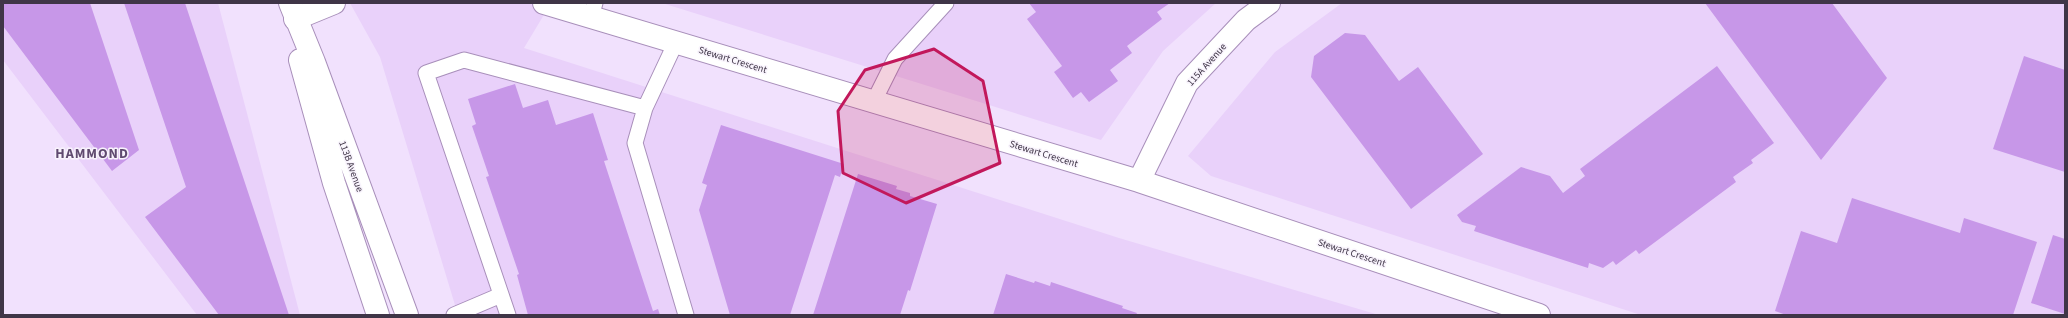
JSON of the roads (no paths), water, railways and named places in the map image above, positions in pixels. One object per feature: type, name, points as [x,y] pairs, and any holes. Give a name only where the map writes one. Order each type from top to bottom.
[{"type":"street","points":[[292,11],[334,3]]},
{"type":"street","name":"Stewart Crescent","points":[[544,3],[593,10],[676,42],[1139,181],[1539,315]]},
{"type":"street","name":"115A Avenue","points":[[1139,181],[1187,83],[1246,20],[1269,3]]},
{"type":"street","name":"113B Avenue","points":[[292,11],[301,67],[334,183],[378,315]]},
{"type":"street","name":"113B Avenue","points":[[292,11],[314,62],[406,315]]},
{"type":"lane","points":[[874,101],[895,59],[946,3]]},
{"type":"lane","points":[[676,42],[645,108],[635,143],[686,315]]},
{"type":"lane","points":[[508,315],[426,73],[464,60],[645,108]]},
{"type":"lane","points":[[454,315],[501,295]]},
{"type":"district","name":"HAMMOND","points":[[92,153]]}]
